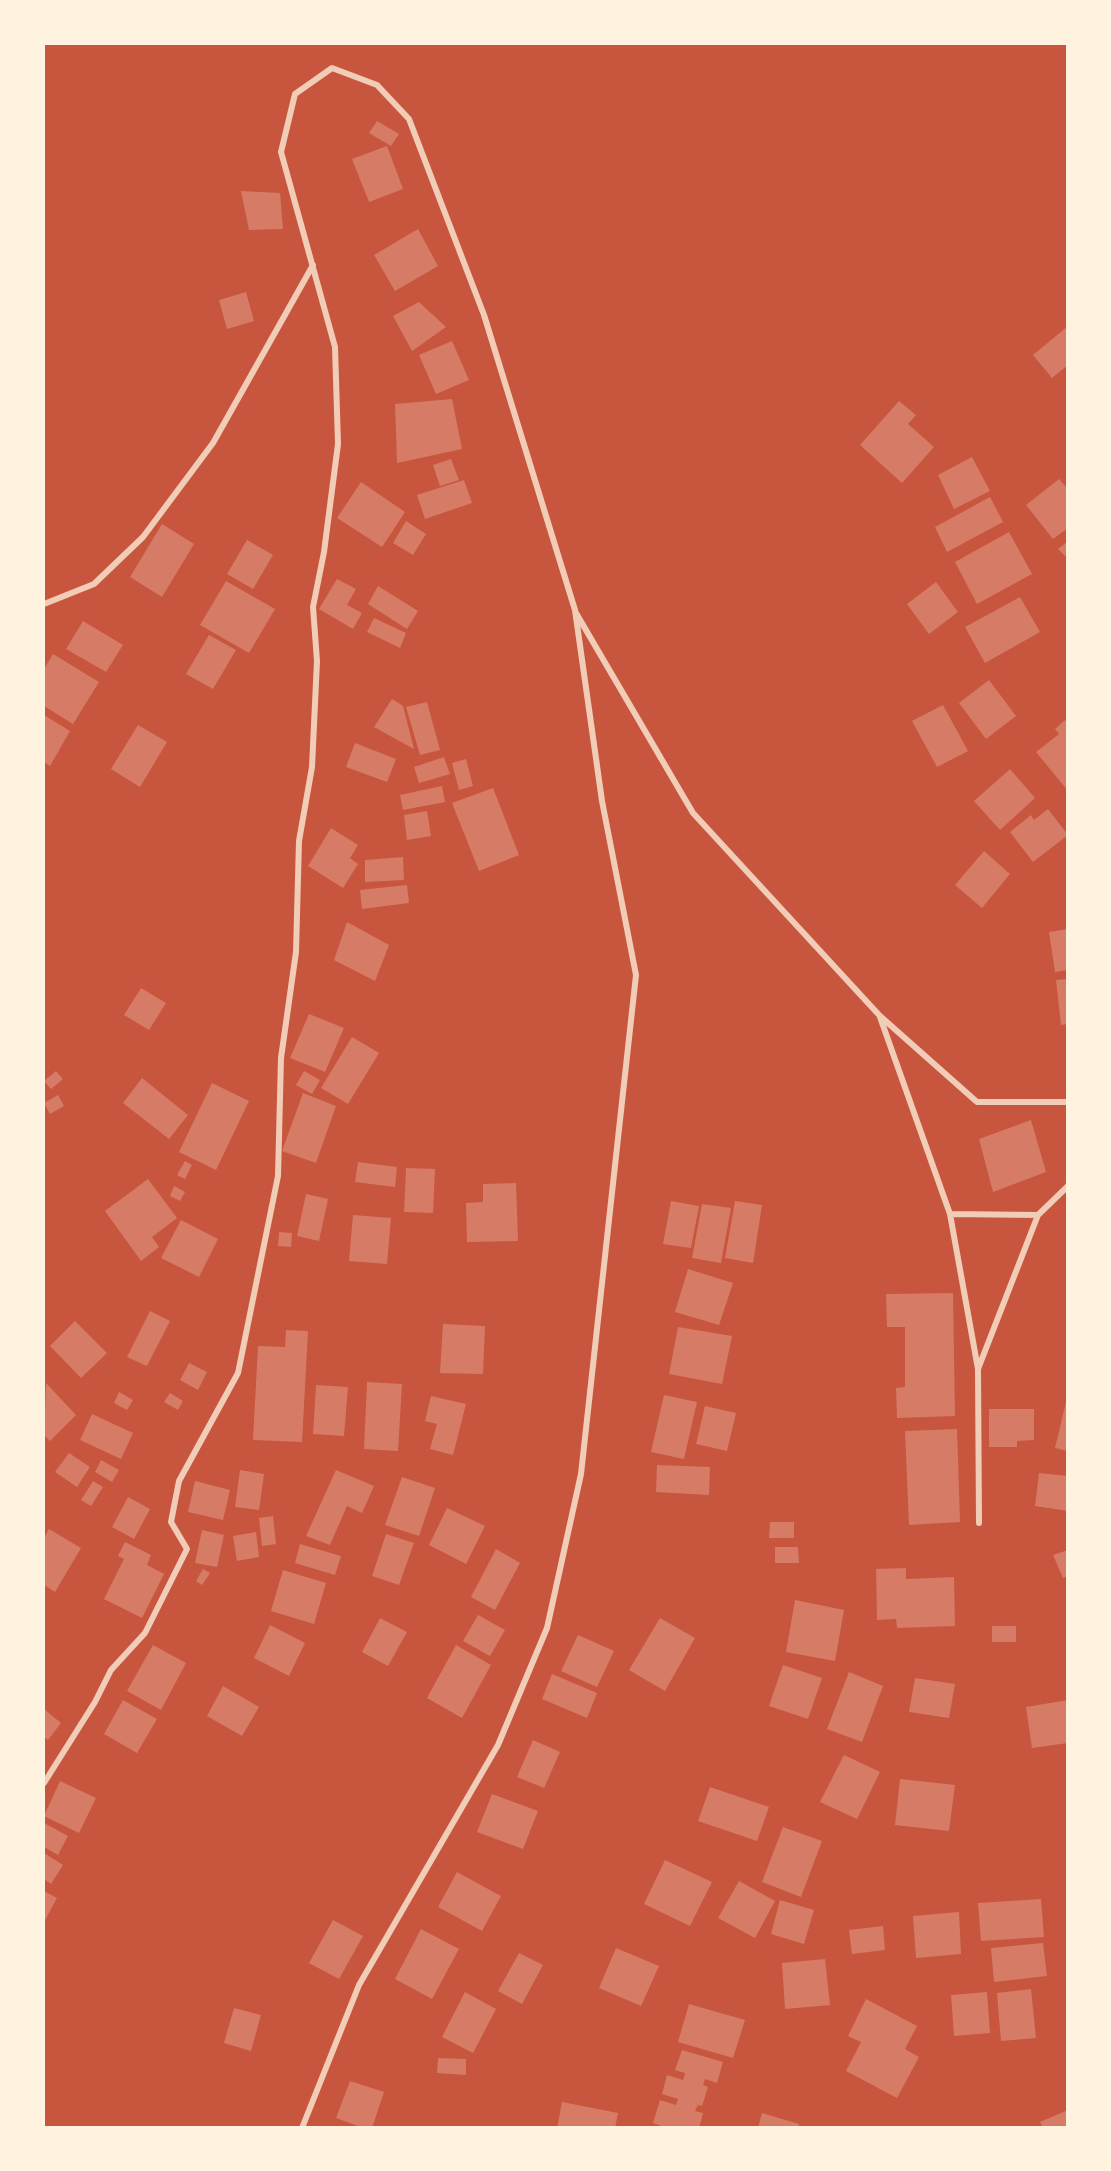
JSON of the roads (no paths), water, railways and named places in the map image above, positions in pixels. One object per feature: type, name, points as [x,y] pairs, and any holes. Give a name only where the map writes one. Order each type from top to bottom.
[{"type":"street","points":[[44,1783],[95,1702],[111,1670],[145,1633],[186,1549],[171,1522],[179,1481],[238,1373],[278,1176],[281,1058],[296,952],[299,841],[312,767],[317,661],[313,607],[324,552],[338,444],[335,348],[281,152],[296,94],[332,68],[377,85],[409,119],[484,315],[575,610],[602,801],[636,975],[581,1474],[547,1628],[498,1745],[359,1985],[302,2127]]},
{"type":"street","points":[[44,604],[94,584],[143,537],[213,443],[313,265]]},
{"type":"street","points":[[575,610],[693,813],[880,1016],[977,1102],[1068,1102]]},
{"type":"street","points":[[880,1016],[950,1214],[978,1369],[979,1523]]},
{"type":"street","points":[[978,1369],[1038,1215],[1068,1186]]},
{"type":"street","points":[[950,1214],[1038,1215]]}]
